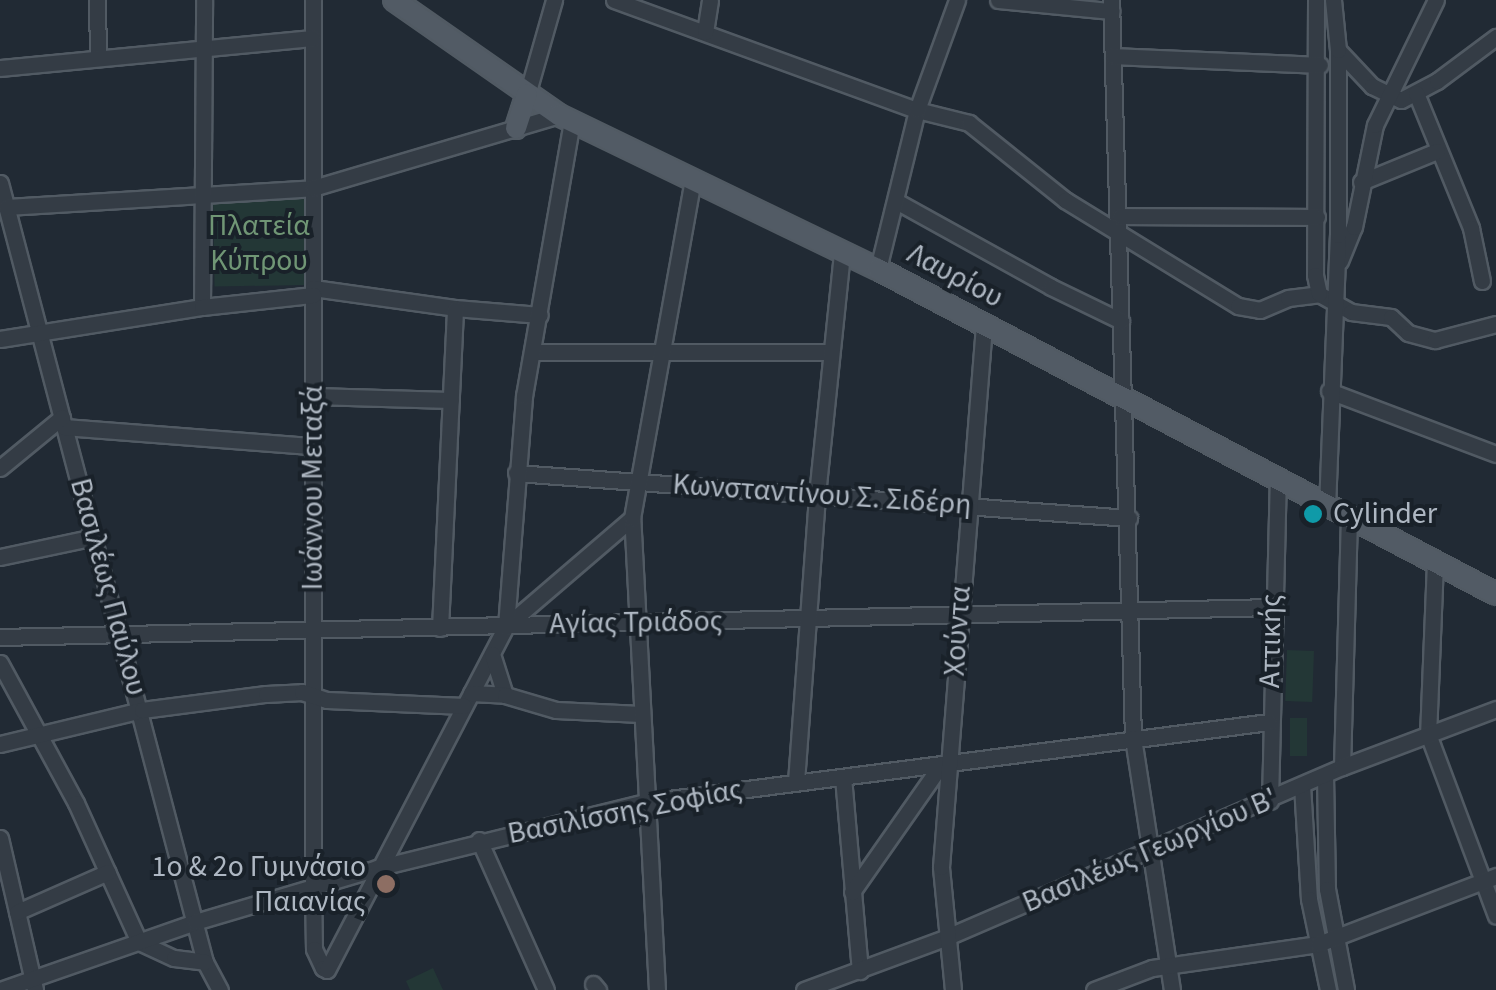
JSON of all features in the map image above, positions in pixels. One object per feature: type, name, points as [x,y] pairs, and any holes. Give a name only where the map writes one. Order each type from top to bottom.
[{"type":"main road","name":"Λαυρίου","points":[[394,0],[526,95],[565,118],[878,269],[1496,594]]},
{"type":"main road","points":[[516,128],[526,95]]},
{"type":"street","points":[[96,0],[98,58]]},
{"type":"street","points":[[202,307],[204,0]]},
{"type":"street","name":"Ιωάννου Μεταξά","points":[[313,0],[313,887],[314,949],[319,965],[327,970],[377,868]]},
{"type":"street","points":[[526,95],[554,0]]},
{"type":"street","points":[[614,0],[917,110],[977,127],[1015,162],[1120,235],[1247,309],[1326,297]]},
{"type":"street","points":[[705,32],[710,0]]},
{"type":"street","points":[[878,269],[917,110],[956,0]]},
{"type":"street","points":[[998,0],[1111,6],[1133,738],[1172,990]]},
{"type":"street","points":[[1316,0],[1320,65],[1315,275],[1326,297],[1351,312],[1391,317],[1418,338],[1451,338],[1496,324]]},
{"type":"street","points":[[1333,0],[1338,50],[1336,268]]},
{"type":"street","points":[[1327,507],[1326,297],[1350,243],[1375,125],[1436,0]]},
{"type":"street","points":[[1338,50],[1372,86],[1401,100],[1496,37]]},
{"type":"street","points":[[0,68],[313,38]]},
{"type":"street","points":[[1113,56],[1320,65]]},
{"type":"street","points":[[1372,86],[1375,125]]},
{"type":"street","points":[[1416,93],[1471,228],[1482,281]]},
{"type":"street","points":[[6,207],[313,188],[516,128],[565,118],[516,473],[506,626],[377,868]]},
{"type":"street","points":[[1361,182],[1437,151]]},
{"type":"street","points":[[658,990],[632,518],[642,482],[693,179]]},
{"type":"street","name":"Βασιλέως Παύλου","points":[[0,183],[142,710],[205,962],[220,990]]},
{"type":"street","points":[[896,201],[1051,288],[1121,320]]},
{"type":"street","points":[[1120,216],[1317,216]]},
{"type":"street","points":[[796,782],[817,495],[842,251]]},
{"type":"street","points":[[0,339],[313,292],[540,315]]},
{"type":"street","points":[[440,628],[455,308]]},
{"type":"street","name":"Χούντα","points":[[954,990],[941,867],[945,764],[984,326]]},
{"type":"street","points":[[532,352],[830,352]]},
{"type":"street","points":[[1329,391],[1496,454]]},
{"type":"street","points":[[313,396],[451,400]]},
{"type":"street","points":[[0,468],[63,422],[313,446]]},
{"type":"street","name":"Κωνσταντίνου Σ. Σιδέρη","points":[[516,473],[1129,518]]},
{"type":"street","name":"Αττικής","points":[[1270,801],[1271,607],[1278,481]]},
{"type":"street","points":[[506,626],[632,518]]},
{"type":"street","points":[[1342,767],[1349,518]]},
{"type":"street","points":[[0,557],[94,538]]},
{"type":"street","points":[[1435,562],[1428,734],[1489,878],[1496,916]]},
{"type":"street","name":"Αγίας Τριάδος","points":[[0,637],[1271,607]]},
{"type":"street","points":[[492,654],[505,695]]},
{"type":"street","points":[[0,662],[39,733],[139,942],[174,958],[205,962]]},
{"type":"street","points":[[0,744],[142,710],[266,694],[373,704],[505,695],[556,710],[641,714]]},
{"type":"street","name":"Βασιλέως Γεωργίου Β'","points":[[804,990],[947,938],[1342,767],[1496,708]]},
{"type":"street","name":"Βασιλίσσης Σοφίας","points":[[0,990],[33,984],[196,922],[377,868],[646,802],[1269,722]]},
{"type":"street","points":[[852,892],[945,764]]},
{"type":"street","points":[[1325,775],[1324,850],[1334,937],[1346,990]]},
{"type":"street","points":[[843,777],[860,971]]},
{"type":"street","points":[[1302,785],[1308,899],[1328,990]]},
{"type":"street","points":[[0,838],[4,875],[17,912],[33,984]]},
{"type":"street","points":[[479,840],[546,990]]},
{"type":"street","points":[[17,912],[108,872]]},
{"type":"street","points":[[1094,990],[1168,967],[1318,944],[1489,878]]},
{"type":"green space","name":"Πλατεία Κύπρου","points":[[304,197],[306,285],[215,287],[213,199]]},
{"type":"green space","points":[[1287,650],[1314,651],[1312,702],[1285,701]]},
{"type":"green space","points":[[1290,718],[1307,718],[1307,756],[1290,756]]},
{"type":"green space","points":[[433,968],[443,990],[410,990],[406,981]]},
{"type":"place","name":"Cylinder","points":[[1313,514]]},
{"type":"place","name":"1ο & 2ο Γυμνάσιο Παιανίας","points":[[386,884]]}]
